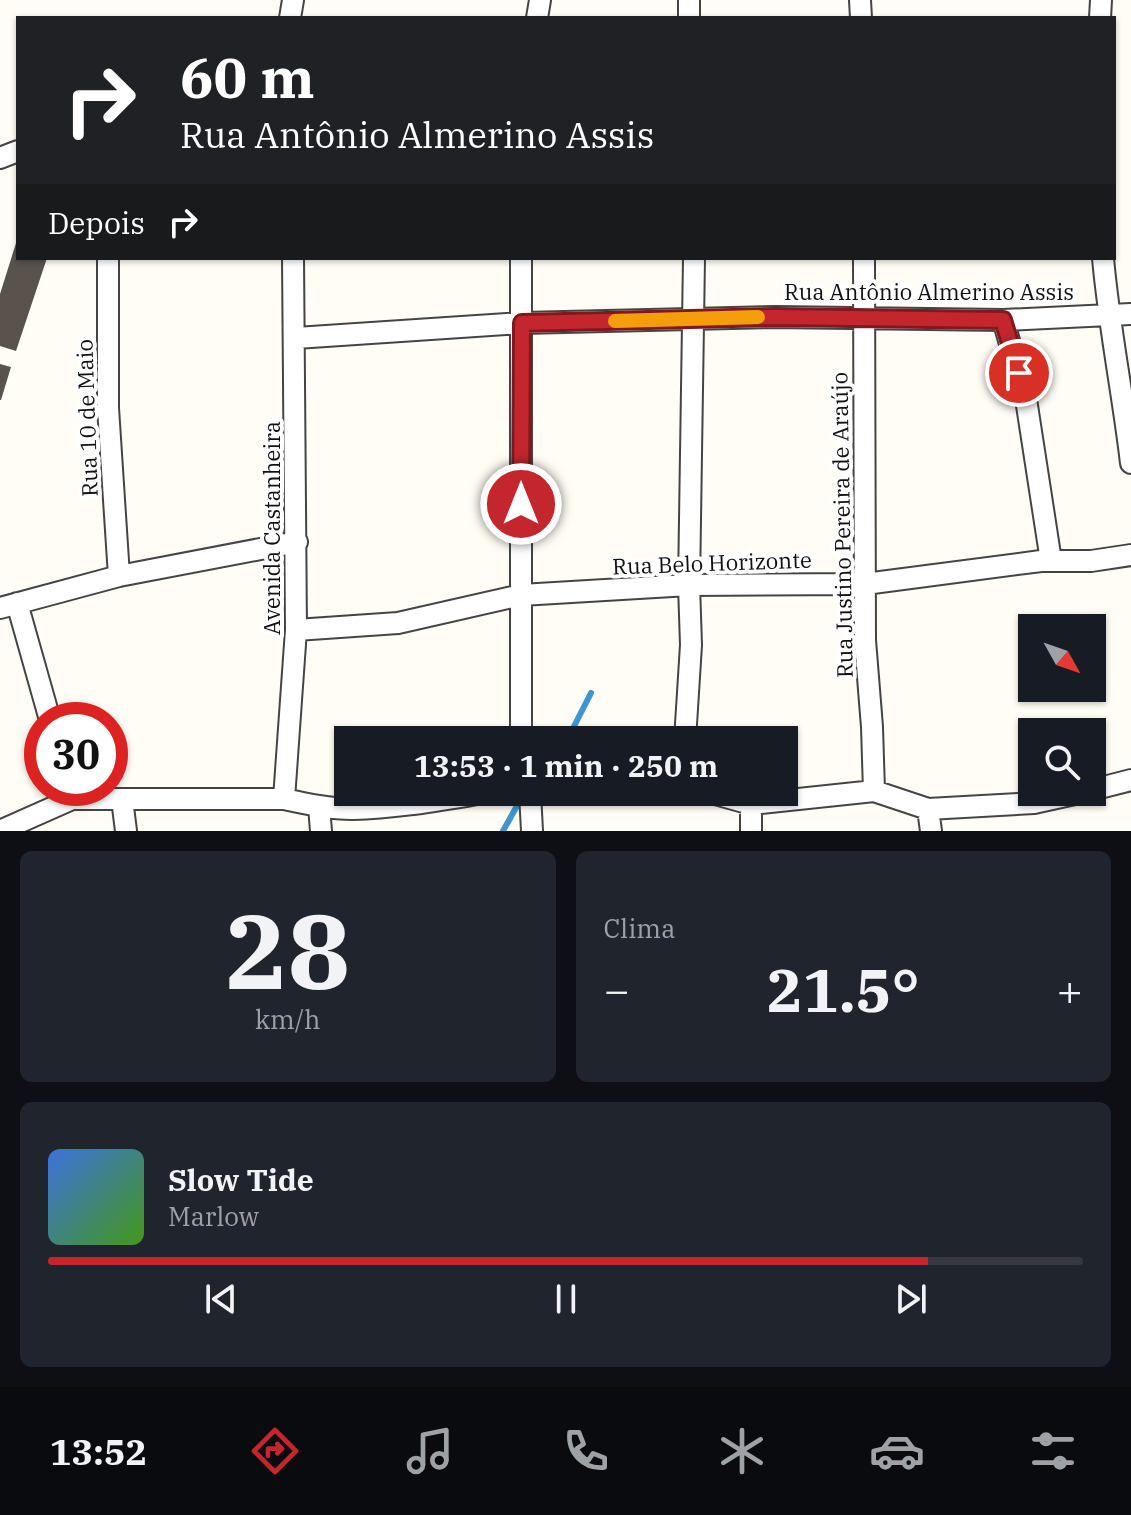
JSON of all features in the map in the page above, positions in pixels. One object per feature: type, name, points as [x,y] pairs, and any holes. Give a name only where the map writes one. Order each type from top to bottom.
[{"type":"street","name":"Rua 10 de Maio","points":[[108,260],[108,408],[119,576]]},
{"type":"street","name":"Avenida Castanheira","points":[[284,799],[296,630],[293,260]]},
{"type":"street","points":[[521,260],[521,726]]},
{"type":"street","points":[[686,726],[691,645],[689,585],[694,260]]},
{"type":"street","name":"Rua Justino Pereira de Araújo","points":[[864,260],[865,640],[874,791]]},
{"type":"street","points":[[1103,260],[1108,313],[1131,463]]},
{"type":"street","name":"Rua Antônio Almerino Assis","points":[[296,338],[522,323],[775,317],[1003,320],[1131,314]]},
{"type":"street","points":[[1003,320],[1026,399],[1051,561]]},
{"type":"street","points":[[43,702],[8,605],[119,576],[297,542]]},
{"type":"street","name":"Rua Belo Horizonte","points":[[296,630],[398,623],[521,595],[689,585],[865,584],[1051,561],[1091,561],[1131,555]]},
{"type":"street","points":[[1106,786],[1131,780]]},
{"type":"street","points":[[798,799],[874,791],[928,809],[1018,804]]},
{"type":"street","points":[[128,799],[284,799],[352,809],[385,806]]},
{"type":"street","points":[[0,831],[47,806]]},
{"type":"street","points":[[123,806],[126,831]]},
{"type":"street","points":[[319,806],[321,831]]},
{"type":"street","points":[[530,806],[532,831]]},
{"type":"street","points":[[751,806],[751,831]]},
{"type":"street","points":[[928,809],[931,831]]},
{"type":"building","points":[[16,243],[16,260],[46,260],[16,351],[0,346],[0,294]]},
{"type":"building","points":[[0,364],[11,367],[1,400],[0,400]]},
{"type":"waterway","points":[[574,726],[591,693]]},
{"type":"waterway","points":[[503,831],[517,806]]},
{"type":"slow traffic","points":[[615,321],[758,317]]},
{"type":"route","points":[[521,504],[522,323],[775,317],[1003,320],[1019,373]]}]
